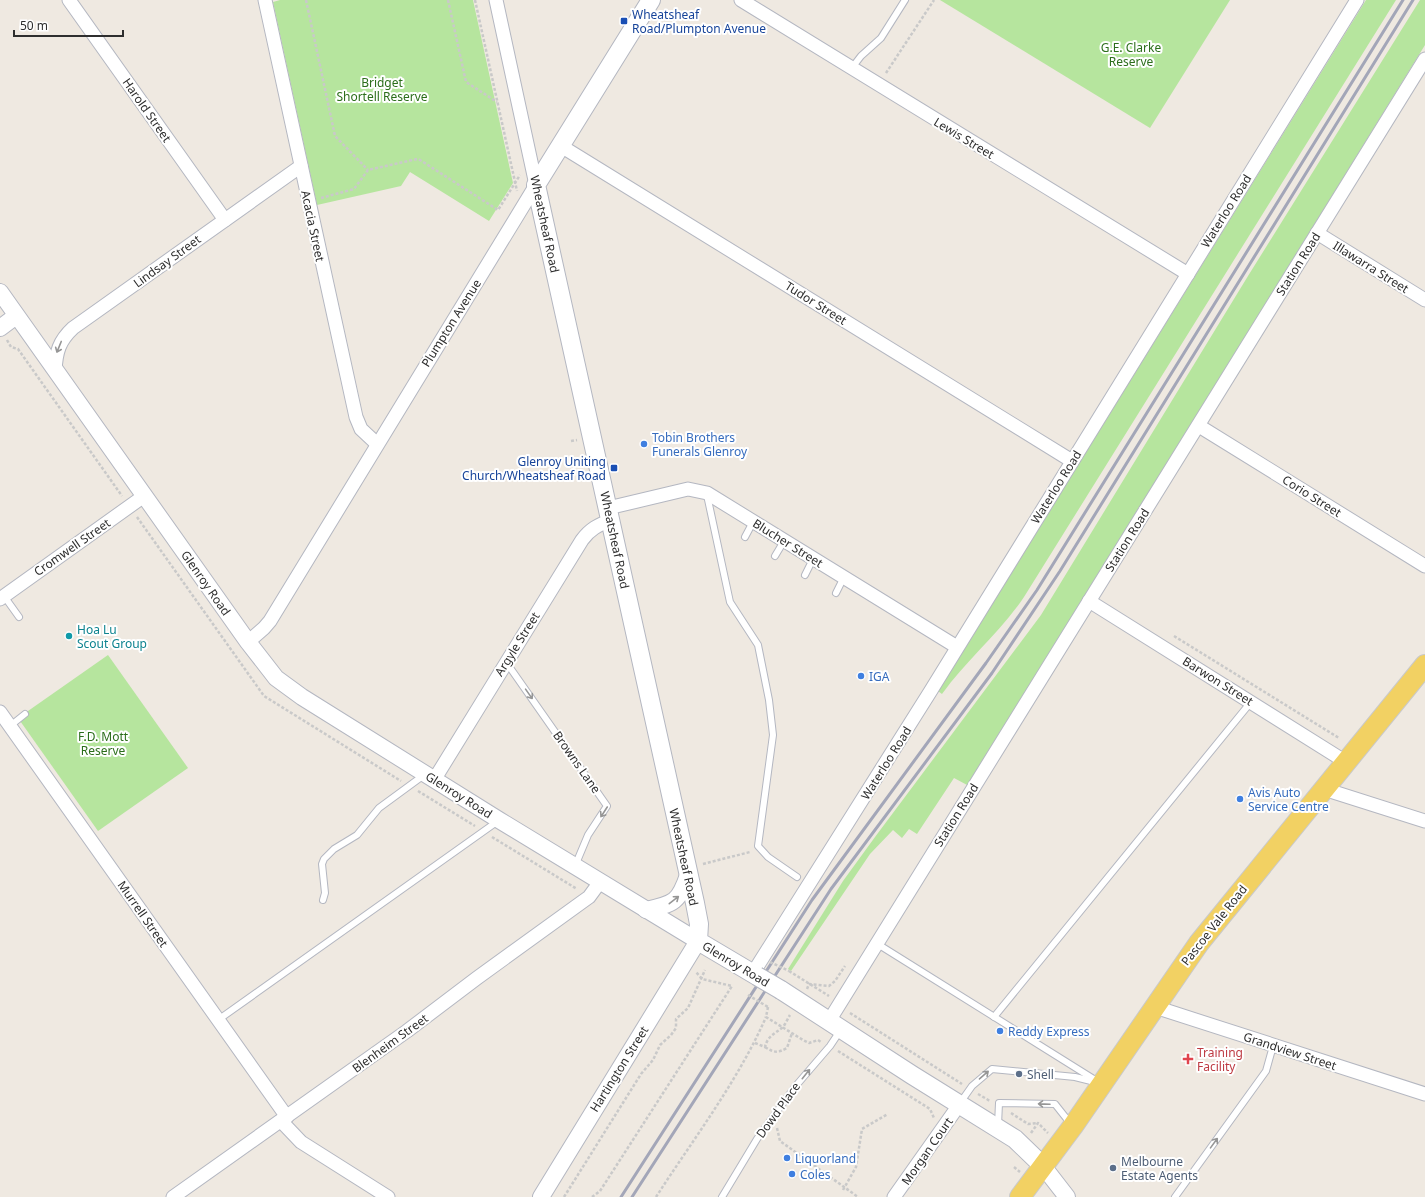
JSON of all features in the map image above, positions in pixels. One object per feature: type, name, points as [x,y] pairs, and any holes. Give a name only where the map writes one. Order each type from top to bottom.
[{"type":"main road","name":"Plumpton Avenue","points":[[536,186],[651,0]]},
{"type":"main road","name":"Wheatsheaf Road","points":[[536,186],[688,871],[698,924],[698,941]]},
{"type":"main road","name":"Pascoe Vale Road","points":[[1020,1197],[1073,1126],[1199,943],[1425,665]]},
{"type":"main road","name":"Glenroy Road","points":[[698,941],[798,1002],[840,1021],[959,1105],[1015,1139],[1043,1166]]},
{"type":"street","name":"Harold Street","points":[[69,0],[225,220]]},
{"type":"street","name":"Acacia Street","points":[[265,0],[358,425],[377,444]]},
{"type":"street","name":"Wheatsheaf Road","points":[[496,0],[536,186]]},
{"type":"street","name":"Lewis Street","points":[[741,0],[851,69],[1188,274]]},
{"type":"street","name":"Waterloo Road","points":[[755,975],[957,646],[1358,0]]},
{"type":"street","name":"Station Road","points":[[840,1021],[839,1004],[876,943],[1199,426],[1425,59]]},
{"type":"street","name":"Tudor Street","points":[[561,146],[1072,461]]},
{"type":"street","name":"Lindsay Street","points":[[55,371],[56,353],[60,343],[73,328],[301,166]]},
{"type":"street","name":"Plumpton Avenue","points":[[248,642],[263,630],[270,621],[536,186]]},
{"type":"street","name":"Illawarra Street","points":[[1317,233],[1425,300]]},
{"type":"street","name":"Glenroy Road","points":[[0,292],[248,642],[276,678],[289,688],[430,777],[698,941]]},
{"type":"street","points":[[0,328],[16,316]]},
{"type":"street","name":"Corio Street","points":[[1199,426],[1425,566]]},
{"type":"street","name":"Blucher Street","points":[[609,514],[688,490],[707,493],[957,646]]},
{"type":"street","name":"Cromwell Street","points":[[2,597],[144,496]]},
{"type":"street","name":"Argyle Street","points":[[430,777],[506,662],[585,536],[609,514]]},
{"type":"street","name":"Barwon Street","points":[[1089,601],[1252,701],[1346,762]]},
{"type":"street","name":"Murrell Street","points":[[0,712],[218,1020],[301,1142],[388,1197]]},
{"type":"street","points":[[1324,789],[1425,821]]},
{"type":"street","points":[[646,910],[668,905],[675,901],[682,892],[688,871]]},
{"type":"street","name":"Blenheim Street","points":[[173,1197],[284,1119],[589,897],[600,882]]},
{"type":"street","name":"Hartington Street","points":[[541,1197],[698,941]]},
{"type":"street","name":"Grandview Street","points":[[1155,1007],[1425,1094]]},
{"type":"street","name":"Morgan Court","points":[[894,1197],[959,1105]]},
{"type":"street","points":[[1043,1166],[1067,1197]]},
{"type":"lane","points":[[851,69],[861,56],[881,38],[905,0]]},
{"type":"lane","points":[[707,493],[730,602],[758,646],[769,700],[773,735],[758,846],[768,857],[797,877]]},
{"type":"lane","points":[[745,537],[753,522]]},
{"type":"lane","points":[[775,556],[784,541]]},
{"type":"lane","points":[[805,575],[813,559]]},
{"type":"lane","points":[[836,593],[844,578]]},
{"type":"lane","points":[[2,597],[19,618]]},
{"type":"lane","name":"Browns Lane","points":[[506,662],[608,806],[588,835],[575,866]]},
{"type":"lane","points":[[994,1017],[1252,701]]},
{"type":"lane","points":[[10,726],[25,714]]},
{"type":"lane","points":[[323,900],[325,893],[322,864],[324,859],[334,849],[356,835],[379,808],[430,777]]},
{"type":"lane","points":[[218,1020],[499,820]]},
{"type":"lane","points":[[876,943],[1102,1084]]},
{"type":"lane","name":"Dowd Place","points":[[722,1197],[757,1139],[779,1108],[815,1062],[830,1046],[840,1021]]},
{"type":"lane","points":[[1175,1197],[1259,1082],[1266,1071],[1273,1046]]},
{"type":"lane","points":[[959,1105],[970,1089],[992,1069],[1074,1077],[1102,1084]]},
{"type":"lane","points":[[998,1128],[999,1103],[1055,1104],[1073,1126]]},
{"type":"path","points":[[306,0],[335,136],[368,170]]},
{"type":"path","points":[[448,0],[466,82],[498,102]]},
{"type":"path","points":[[475,0],[498,102],[514,183]]},
{"type":"path","points":[[878,85],[934,0]]},
{"type":"path","points":[[309,206],[321,198],[354,189],[368,170],[420,160],[498,210],[531,158]]},
{"type":"path","points":[[1170,634],[1339,738]]},
{"type":"path","points":[[688,871],[760,849]]},
{"type":"path","points":[[592,1197],[600,1191],[732,986],[702,979],[686,960]]},
{"type":"path","points":[[770,962],[789,971],[839,1004],[840,1021]]},
{"type":"path","points":[[809,984],[829,986],[835,981],[848,963]]},
{"type":"path","points":[[564,1197],[641,1074],[653,1060],[660,1044],[671,1035],[676,1028],[676,1018],[688,1008],[705,970]]},
{"type":"path","points":[[765,1047],[767,1040],[772,1033],[782,1027],[809,984]]},
{"type":"path","points":[[656,1197],[755,1043],[766,1017],[768,1006],[748,995]]},
{"type":"path","points":[[840,1021],[854,1007]]},
{"type":"path","points":[[766,1017],[809,1043],[818,1040],[830,1046],[930,1109],[934,1118],[932,1124]]},
{"type":"path","points":[[840,1021],[970,1089],[1028,1124],[1038,1123]]},
{"type":"path","points":[[755,1043],[773,1052],[780,1052],[787,1048],[792,1033]]},
{"type":"path","points":[[844,1189],[856,1166],[862,1129],[888,1114]]},
{"type":"path","points":[[774,1116],[780,1141],[844,1189],[858,1197]]},
{"type":"green space","name":"Bridget Shortell Reserve","points":[[280,0],[473,0],[513,183],[489,221],[410,172],[401,186],[317,205],[273,2]]},
{"type":"green space","name":"G.E. Clarke Reserve","points":[[940,0],[1230,0],[1150,128]]},
{"type":"green space","points":[[1366,0],[1396,0],[1024,597],[1004,623],[962,669],[942,694],[938,691]]},
{"type":"green space","points":[[1420,0],[1425,0],[1425,45],[969,786],[954,778],[917,834],[909,829],[902,838],[893,830],[870,854],[791,971],[788,969],[843,881],[1041,615],[1248,276]]},
{"type":"green space","name":"F.D. Mott Reserve","points":[[108,655],[188,768],[98,831],[18,718]]},
{"type":"railway","points":[[621,1197],[812,900],[986,663],[1037,590],[1403,0]]},
{"type":"railway","points":[[632,1197],[831,889],[992,673],[1060,571],[1413,0]]},
{"type":"place","name":"Wheatsheaf Road/Plumpton Avenue","points":[[624,21]]},
{"type":"place","name":"Tobin Brothers Funerals Glenroy","points":[[644,444]]},
{"type":"place","name":"Glenroy Uniting Church/Wheatsheaf Road","points":[[614,468]]},
{"type":"place","name":"Hoa Lu Scout Group","points":[[69,636]]},
{"type":"place","name":"IGA","points":[[861,676]]},
{"type":"place","name":"Avis Auto Service Centre","points":[[1240,799]]},
{"type":"place","name":"Reddy Express","points":[[1000,1031]]},
{"type":"place","name":"Training Facility","points":[[1188,1059]]},
{"type":"place","name":"Shell","points":[[1019,1074]]},
{"type":"place","name":"Liquorland","points":[[787,1158]]},
{"type":"place","name":"Melbourne Estate Agents","points":[[1113,1168]]},
{"type":"place","name":"Coles","points":[[792,1174]]}]
